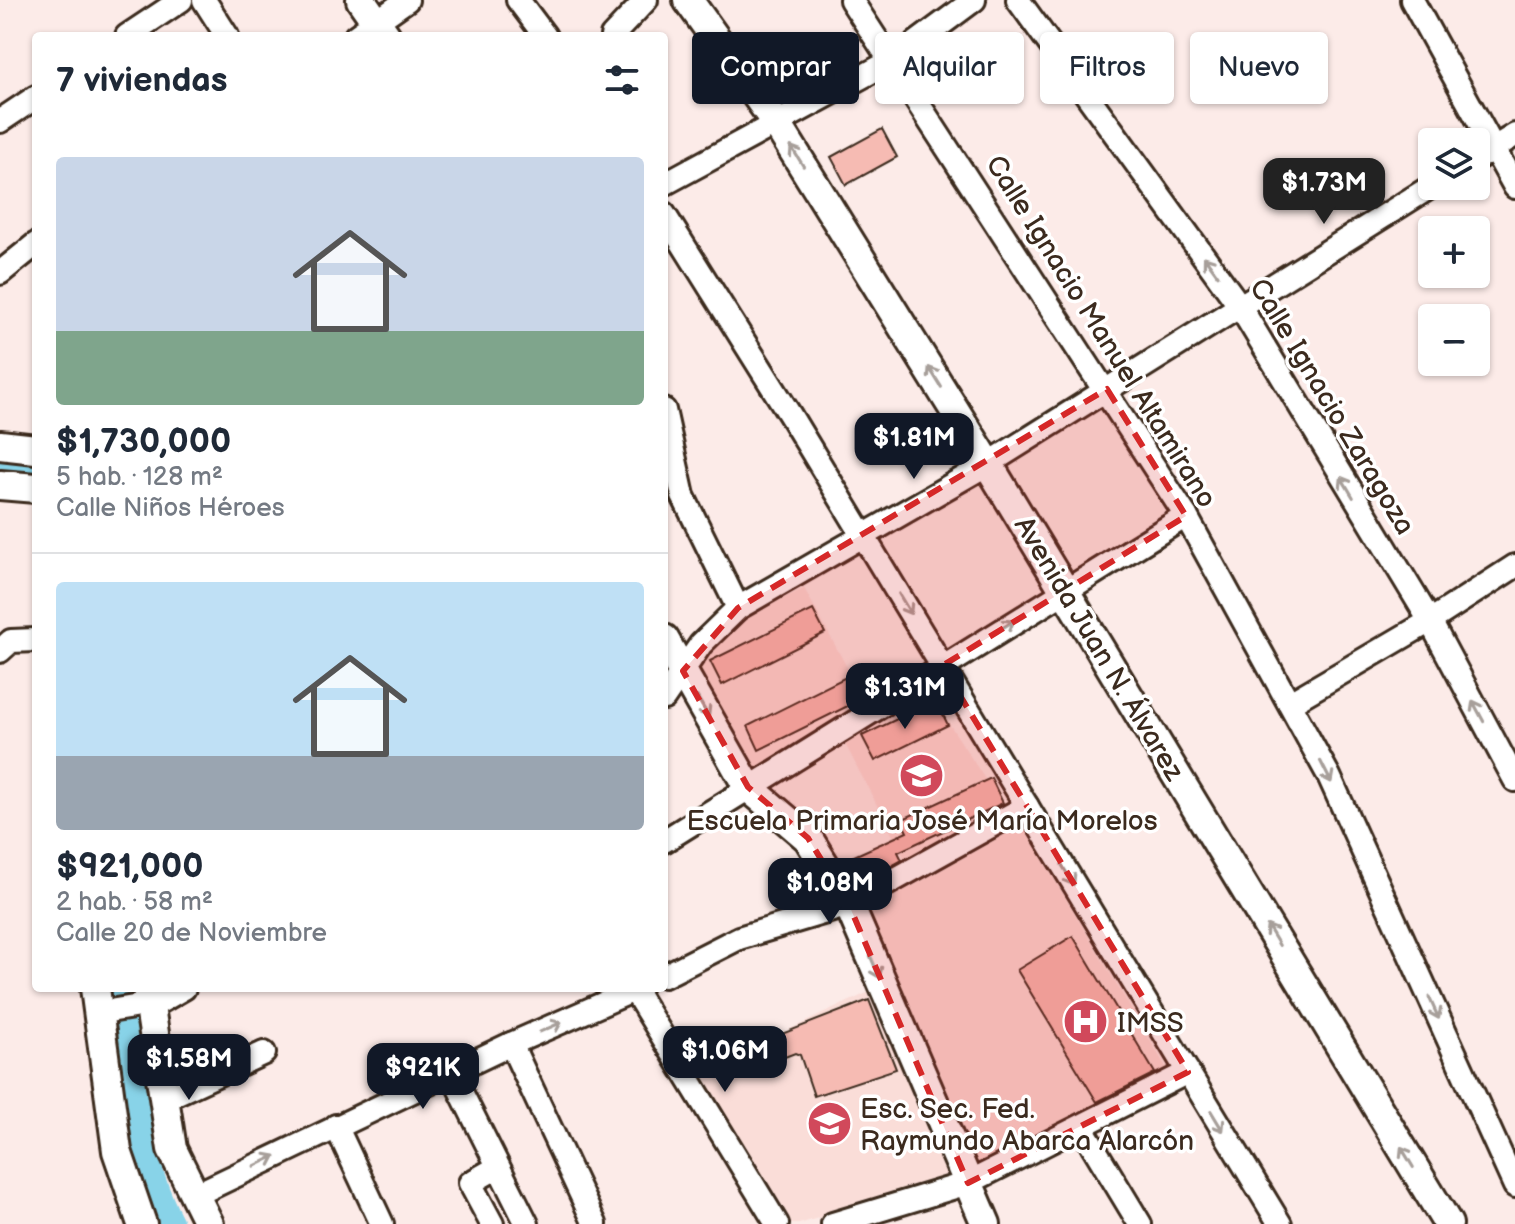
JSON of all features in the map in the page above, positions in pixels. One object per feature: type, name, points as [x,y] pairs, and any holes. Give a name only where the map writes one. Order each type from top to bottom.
[{"type":"main road","name":"Avenida Juan N. Álvarez","points":[[688,0],[777,124],[1065,589],[1448,1224]]},
{"type":"main road","points":[[0,445],[32,449]]},
{"type":"main road","points":[[0,485],[32,488]]},
{"type":"main road","points":[[668,646],[748,787],[808,838],[849,905],[986,1224]]},
{"type":"main road","points":[[147,999],[172,1149],[209,1224]]},
{"type":"main road","points":[[100,1004],[117,1151],[142,1224]]},
{"type":"street","points":[[133,32],[181,0]]},
{"type":"street","points":[[204,0],[224,32]]},
{"type":"street","points":[[370,24],[407,0]]},
{"type":"street","points":[[518,0],[542,32]]},
{"type":"street","points":[[616,32],[646,0]]},
{"type":"street","name":"Calle Ignacio Manuel Altamirano","points":[[851,0],[875,34]]},
{"type":"street","points":[[931,32],[974,0]]},
{"type":"street","name":"Calle Ignacio Zaragoza","points":[[1018,0],[1239,305],[1430,621],[1515,780]]},
{"type":"street","points":[[1412,0],[1473,128]]},
{"type":"street","points":[[668,182],[875,70]]},
{"type":"street","points":[[0,121],[32,100]]},
{"type":"street","name":"Calle Ignacio Manuel Altamirano","points":[[922,104],[1186,516],[1290,703],[1329,776],[1515,1186]]},
{"type":"street","points":[[1490,151],[1515,135]]},
{"type":"street","points":[[1490,160],[1515,187]]},
{"type":"street","points":[[668,692],[701,644],[738,608],[988,464],[1418,195]]},
{"type":"street","points":[[668,220],[1280,1224]]},
{"type":"street","points":[[0,273],[32,247]]},
{"type":"street","points":[[668,428],[683,496],[738,608]]},
{"type":"street","points":[[668,838],[1186,516]]},
{"type":"street","points":[[1290,703],[1430,621],[1515,566]]},
{"type":"street","points":[[0,651],[11,641],[32,640]]},
{"type":"street","points":[[668,974],[739,938],[849,905],[1027,806]]},
{"type":"street","points":[[100,1004],[176,996],[180,992]]},
{"type":"street","points":[[195,1195],[451,1072],[629,992]]},
{"type":"street","points":[[638,992],[777,1224]]},
{"type":"street","points":[[511,1044],[595,1224]]},
{"type":"street","points":[[162,1100],[264,1053]]},
{"type":"street","points":[[451,1072],[527,1224]]},
{"type":"street","points":[[833,1224],[968,1183],[1188,1072]]},
{"type":"street","points":[[336,1126],[382,1224]]},
{"type":"street","points":[[1082,1128],[1140,1224]]},
{"type":"street","points":[[492,1224],[470,1183],[498,1167]]},
{"type":"highlighted area","points":[[1107,389],[1186,516],[942,666],[1188,1072],[968,1183],[849,905],[808,838],[748,787],[683,671],[738,608]]},
{"type":"shaded area","points":[[804,588],[867,704],[750,772],[693,670],[741,620]]},
{"type":"shaded area","name":"Escuela Primaria José María Morelos","points":[[928,691],[1005,810],[907,863],[843,740]]},
{"type":"shaded area","points":[[1022,825],[1169,1072],[973,1172],[868,911]]},
{"type":"shaded area","name":"Esc. Sec. Fed. Raymundo Abarca Alarcón","points":[[869,992],[951,1177],[799,1224],[787,1224],[701,1071]]},
{"type":"building","points":[[882,129],[897,157],[846,185],[831,157]]},
{"type":"building","points":[[813,610],[825,633],[722,685],[710,661]]},
{"type":"building","points":[[850,675],[862,699],[759,750],[748,726]]},
{"type":"building","points":[[936,700],[948,725],[875,761],[862,736]]},
{"type":"building","points":[[991,778],[1003,803],[898,852],[902,860],[857,885],[843,861],[907,832],[901,820]]},
{"type":"building","name":"IMSS","points":[[1073,936],[1155,1073],[1097,1102],[1017,970]]},
{"type":"building","points":[[869,1000],[896,1069],[814,1096],[800,1055],[795,1053],[727,1079],[722,1062],[733,1053]]},
{"type":"waterway","points":[[0,468],[32,472]]},
{"type":"waterway","points":[[123,992],[135,1109],[148,1168],[170,1224]]},
{"type":"place","name":"Escuela Primaria José María Morelos","points":[[922,775]]},
{"type":"place","name":"IMSS","points":[[1086,1022]]},
{"type":"place","name":"Esc. Sec. Fed. Raymundo Abarca Alarcón","points":[[829,1124]]}]
